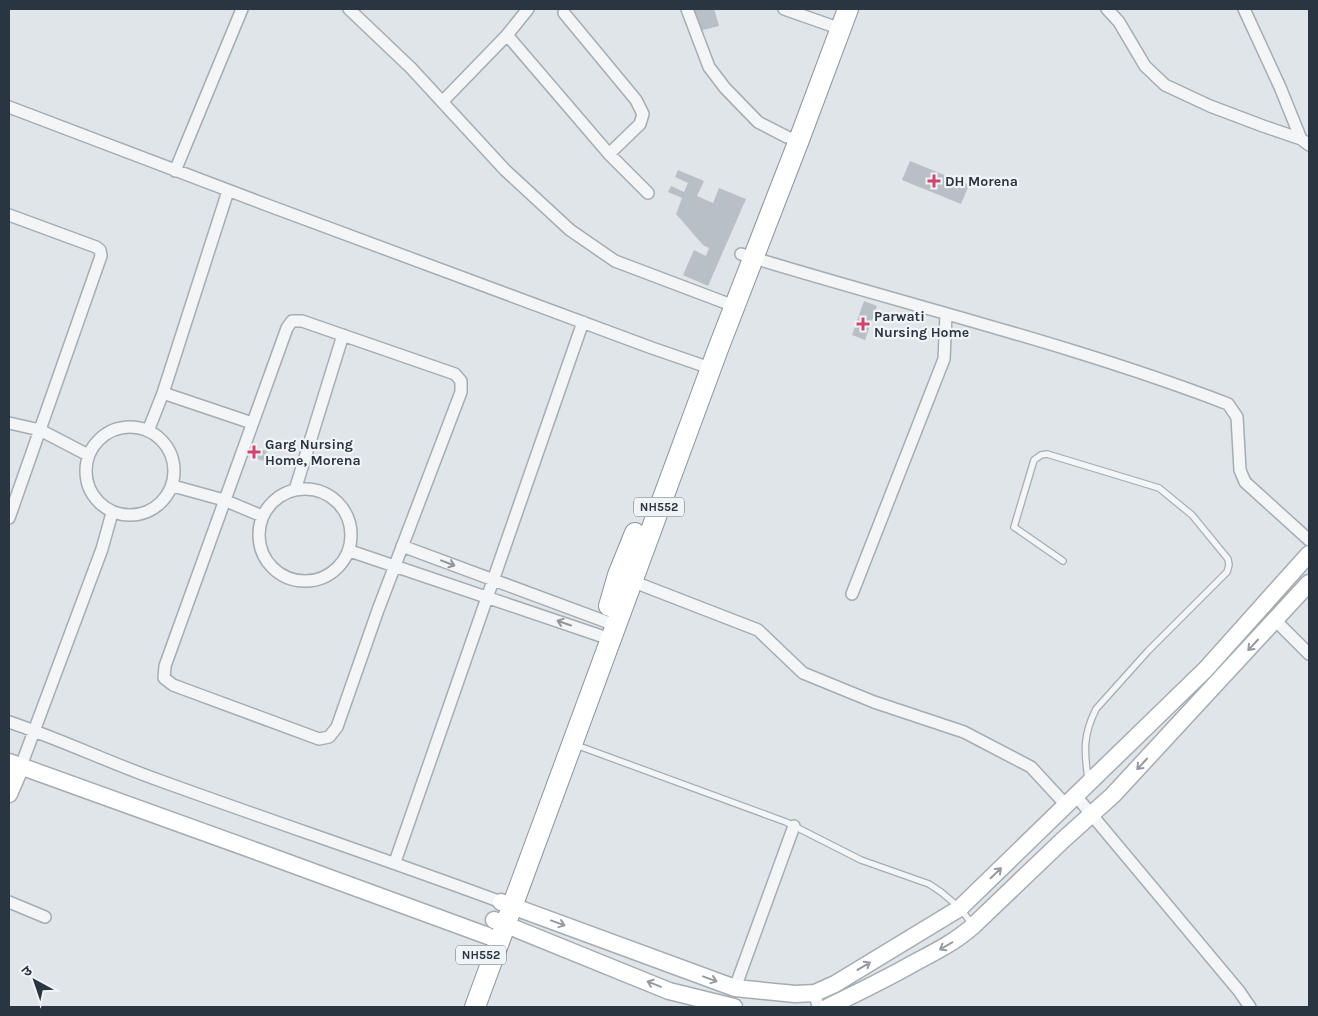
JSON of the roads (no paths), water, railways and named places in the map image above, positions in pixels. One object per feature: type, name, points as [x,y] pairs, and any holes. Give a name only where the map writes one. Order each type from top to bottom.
[{"type":"highway","name":"NH552","points":[[475,1007],[500,918],[625,578],[728,304],[793,138],[834,21],[848,9]]},
{"type":"highway","name":"NH552","points":[[462,1007],[572,743],[607,630]]},
{"type":"street","points":[[175,171],[242,9]]},
{"type":"street","points":[[349,9],[443,101],[505,170],[570,230],[616,261],[728,304]]},
{"type":"street","points":[[443,101],[507,34],[528,9]]},
{"type":"street","points":[[687,9],[709,67],[725,88],[758,122],[793,138]]},
{"type":"street","points":[[784,9],[834,21]]},
{"type":"street","points":[[1244,9],[1305,142]]},
{"type":"street","points":[[1113,11],[1145,66],[1165,85],[1219,109],[1305,142]]},
{"type":"street","points":[[564,13],[636,100],[643,114],[640,124],[609,154]]},
{"type":"street","points":[[507,34],[609,154],[648,193]]},
{"type":"street","points":[[9,107],[228,191],[705,366]]},
{"type":"street","points":[[148,431],[163,393],[228,191]]},
{"type":"street","points":[[9,215],[96,247],[100,250],[101,256],[9,518]]},
{"type":"street","points":[[747,255],[946,315],[1096,357],[1228,404],[1237,417],[1240,470],[1245,482],[1309,540]]},
{"type":"street","points":[[852,594],[944,359],[946,315]]},
{"type":"street","points":[[292,321],[302,321],[455,374],[461,381],[461,392],[394,566],[337,727],[329,737],[319,739],[172,685],[164,678],[165,666],[252,423],[287,328],[292,321]]},
{"type":"street","points":[[395,862],[583,322]]},
{"type":"street","points":[[295,490],[343,335]]},
{"type":"street","points":[[163,393],[252,423]]},
{"type":"street","points":[[9,423],[40,430],[88,455]]},
{"type":"street","points":[[175,466],[173,486],[159,506],[136,516],[112,513],[94,499],[85,478],[88,455],[99,439],[116,428],[136,426],[154,433],[168,447],[175,466],[189,490]]},
{"type":"street","points":[[173,486],[224,500],[262,516]]},
{"type":"street","points":[[313,489],[332,496],[346,511],[352,530],[350,551],[336,572],[313,582],[288,579],[268,564],[258,541],[262,516],[275,500],[295,490],[313,489]]},
{"type":"street","points":[[9,794],[15,764],[35,731],[102,549],[112,513]]},
{"type":"street","points":[[402,546],[493,580],[607,630]]},
{"type":"street","points":[[350,551],[488,596],[607,630]]},
{"type":"street","points":[[15,764],[500,918],[734,988],[795,994],[816,1000],[835,984],[960,908],[1206,669],[1309,554]]},
{"type":"street","points":[[625,578],[758,630],[803,673],[874,702],[964,732],[1031,768],[1071,801],[1092,814],[1250,1007]]},
{"type":"street","points":[[828,1007],[868,988],[938,950],[960,937],[973,926],[1113,795],[1276,621],[1309,583]]},
{"type":"street","points":[[1276,621],[1309,654]]},
{"type":"street","points":[[9,722],[159,781],[395,862],[500,918],[669,990],[734,1007]]},
{"type":"street","points":[[734,988],[794,826]]},
{"type":"street","points":[[9,902],[45,918]]},
{"type":"lane","points":[[1062,562],[1014,527],[1034,460],[1041,455],[1047,454],[1159,488],[1192,515],[1228,558],[1229,565],[1226,572],[1148,651],[1096,709],[1090,721],[1085,744],[1089,783]]},
{"type":"lane","points":[[572,743],[794,826],[861,860],[929,884],[960,908],[973,926]]},
{"type":"place","name":"DH Morena","points":[[934,181]]},
{"type":"place","name":"Parwati Nursing Home","points":[[863,324]]},
{"type":"place","name":"Garg Nursing Home, Morena","points":[[254,452]]}]
